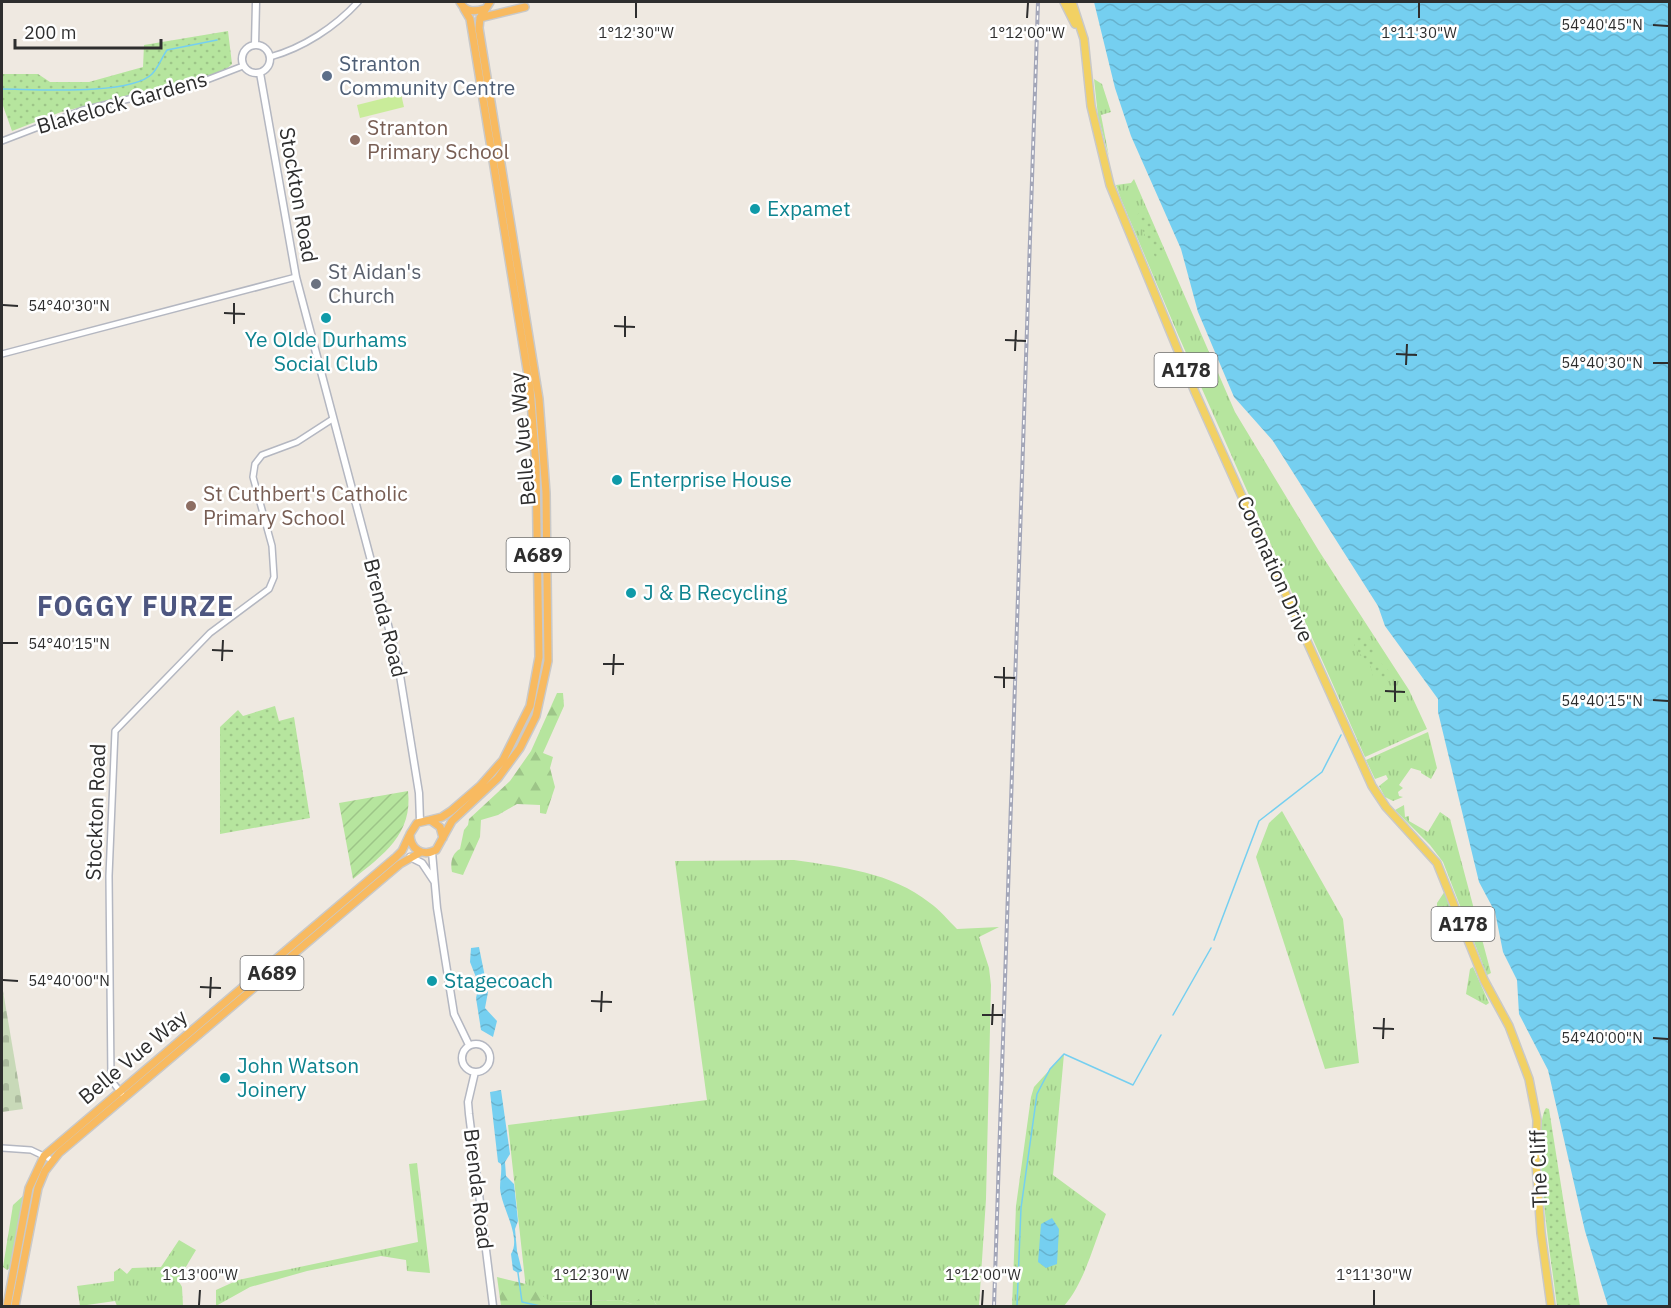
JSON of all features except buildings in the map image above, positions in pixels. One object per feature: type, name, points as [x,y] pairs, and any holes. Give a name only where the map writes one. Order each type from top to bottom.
[{"type":"highway","name":"A689","points":[[460,2],[465,9]]},
{"type":"highway","points":[[480,18],[490,2]]},
{"type":"highway","points":[[480,18],[525,7]]},
{"type":"highway","points":[[465,9],[476,11],[484,9]]},
{"type":"highway","name":"Belle Vue Way","points":[[430,820],[442,817],[457,806],[503,760],[525,720],[538,672],[537,502],[533,417],[470,19],[465,9]]},
{"type":"highway","name":"Belle Vue Way","points":[[443,838],[452,821],[498,778],[520,748],[536,716],[548,661],[546,493],[539,399],[480,18]]},
{"type":"highway","name":"A689","points":[[410,834],[420,821],[430,820]]},
{"type":"highway","points":[[430,820],[440,827],[443,838]]},
{"type":"highway","points":[[410,834],[412,846],[421,852]]},
{"type":"highway","name":"Belle Vue Way","points":[[44,1156],[62,1138],[122,1094],[396,857],[402,851],[410,834]]},
{"type":"highway","name":"A689","points":[[15,1306],[38,1188],[52,1160],[122,1094],[409,857],[421,852],[432,852],[440,847],[443,838]]},
{"type":"highway","name":"A689","points":[[7,1306],[29,1188],[44,1156]]},
{"type":"main road","points":[[255,45],[256,2]]},
{"type":"main road","name":"A178","points":[[1064,2],[1082,41]]},
{"type":"main road","name":"A178","points":[[1072,2],[1082,41]]},
{"type":"main road","name":"Coronation Drive","points":[[1082,41],[1097,133],[1110,185],[1200,402],[1372,786],[1386,807],[1437,862],[1484,980],[1512,1034]]},
{"type":"main road","points":[[255,45],[266,49],[270,57],[269,65],[260,73],[252,73],[243,66],[243,52],[255,45]]},
{"type":"main road","name":"Stockton Road","points":[[260,73],[296,277],[331,420]]},
{"type":"main road","name":"Brenda Road","points":[[331,420],[398,663],[419,791],[420,821]]},
{"type":"main road","points":[[432,852],[434,881],[454,1014],[469,1045]]},
{"type":"main road","points":[[409,857],[422,863],[434,881]]},
{"type":"main road","name":"The Cliff","points":[[1512,1034],[1529,1080],[1536,1108],[1541,1233],[1551,1306]]},
{"type":"main road","points":[[469,1045],[482,1045],[490,1055],[487,1066],[475,1072],[467,1069],[462,1060],[464,1050],[469,1045]]},
{"type":"main road","name":"Brenda Road","points":[[475,1072],[468,1102],[493,1306]]},
{"type":"street","points":[[270,57],[285,52],[324,31],[358,2]]},
{"type":"street","name":"Blakelock Gardens","points":[[2,141],[82,110],[204,81],[243,66]]},
{"type":"street","points":[[2,354],[296,277]]},
{"type":"street","name":"Stockton Road","points":[[122,1094],[111,1080],[110,876],[115,730],[210,633],[269,589],[274,577],[272,546],[253,477],[255,465],[262,455],[297,442],[331,420]]},
{"type":"street","points":[[2,1148],[31,1150],[52,1160]]},
{"type":"green space","points":[[228,31],[232,64],[223,72],[61,112],[12,131],[2,103],[2,74],[38,74],[50,82],[89,82],[143,67],[144,45]]},
{"type":"green space","points":[[1094,79],[1102,84],[1111,112],[1101,115],[1109,157],[1098,116]]},
{"type":"green space","points":[[401,94],[404,107],[360,118],[357,105]]},
{"type":"green space","points":[[1134,179],[1235,412],[1319,551],[1409,690],[1427,729],[1365,757],[1179,337],[1121,199],[1116,185],[1131,183]]},
{"type":"green space","points":[[1145,207],[1166,254],[1156,259],[1136,216]]},
{"type":"green space","points":[[1359,635],[1367,637],[1373,643],[1374,657],[1389,671],[1386,683],[1373,677],[1370,664],[1354,648],[1355,640]]},
{"type":"green space","points":[[557,693],[563,693],[564,706],[543,753],[553,757],[550,768],[555,787],[546,814],[540,813],[540,805],[517,804],[498,815],[481,820],[480,837],[463,875],[452,872],[452,859],[460,849],[469,819],[510,781],[531,751]]},
{"type":"green space","points":[[275,706],[279,721],[294,717],[310,818],[220,834],[220,727],[238,710],[243,716]]},
{"type":"green space","points":[[1428,732],[1437,768],[1431,779],[1421,771],[1411,768],[1399,785],[1403,788],[1398,792],[1399,796],[1403,797],[1393,801],[1385,797],[1379,786],[1388,779],[1386,775],[1375,779],[1366,760]]},
{"type":"green space","points":[[408,791],[406,820],[401,831],[385,852],[353,879],[339,803]]},
{"type":"green space","points":[[1404,805],[1405,817],[1409,816],[1409,821],[1428,832],[1440,812],[1450,819],[1491,973],[1487,975],[1443,862],[1430,845],[1395,810]]},
{"type":"green space","points":[[1282,811],[1343,919],[1359,1063],[1325,1069],[1256,857],[1269,823]]},
{"type":"green space","points":[[794,860],[865,873],[899,884],[934,906],[957,929],[999,927],[979,937],[989,968],[991,985],[986,1199],[979,1306],[657,1306],[654,1301],[632,1304],[620,1300],[551,1302],[526,1289],[508,1125],[707,1100],[675,861]]},
{"type":"green space","points":[[1445,891],[1459,929],[1458,932],[1445,928],[1437,919],[1437,903]]},
{"type":"green space","points":[[1473,967],[1489,1003],[1486,1005],[1466,994],[1470,969]]},
{"type":"green space","points":[[2,985],[23,1109],[2,1112]]},
{"type":"green space","points":[[1064,1054],[1053,1175],[1106,1214],[1078,1286],[1064,1306],[1012,1306],[1016,1206],[1031,1097],[1034,1087]]},
{"type":"green space","points":[[1546,1108],[1549,1109],[1580,1306],[1557,1306],[1541,1172],[1540,1144]]},
{"type":"green space","points":[[417,1163],[430,1273],[407,1271],[406,1260],[381,1256],[307,1271],[250,1287],[216,1306],[216,1290],[238,1280],[418,1242],[409,1164]]},
{"type":"green space","points":[[24,1195],[10,1268],[7,1270],[3,1267],[13,1205]]},
{"type":"green space","points":[[179,1240],[196,1250],[178,1280],[182,1287],[183,1306],[117,1306],[115,1301],[80,1306],[77,1286],[114,1281],[114,1272],[120,1268],[127,1274],[132,1268],[161,1267]]},
{"type":"green space","points":[[497,1277],[526,1284],[551,1302],[620,1300],[632,1304],[646,1294],[657,1306],[501,1306]]},
{"type":"water","points":[[1094,2],[1669,2],[1669,1306],[1608,1306],[1585,1231],[1548,1070],[1519,1014],[1517,980],[1503,952],[1495,912],[1479,882],[1438,712],[1438,699],[1385,626],[1378,606],[1273,441],[1234,397],[1198,312],[1181,249],[1131,136],[1115,88]]},
{"type":"water","points":[[479,947],[488,992],[485,1008],[497,1021],[493,1037],[481,1030],[476,998],[479,985],[470,962],[471,948]]},
{"type":"water","points":[[501,1090],[510,1154],[505,1162],[506,1176],[514,1184],[518,1221],[515,1229],[522,1271],[518,1273],[513,1270],[511,1254],[514,1247],[513,1231],[501,1196],[501,1164],[498,1162],[490,1092]]},
{"type":"water","points":[[1052,1218],[1059,1229],[1057,1264],[1046,1268],[1038,1262],[1041,1224]]},
{"type":"waterway","points":[[2,89],[80,90],[124,86],[141,81],[152,74],[167,50],[217,40]]},
{"type":"waterway","points":[[1214,940],[1259,821],[1322,772],[1341,735]]},
{"type":"waterway","points":[[1173,1015],[1211,948]]},
{"type":"waterway","points":[[1017,1306],[1021,1208],[1037,1094],[1050,1069],[1064,1054],[1133,1085],[1161,1035]]},
{"type":"waterway","points":[[518,1273],[522,1302],[540,1306]]},
{"type":"railway","points":[[994,1306],[1038,2]]},
{"type":"place","name":"Stranton Community Centre","points":[[327,76]]},
{"type":"place","name":"Stranton Primary School","points":[[355,140]]},
{"type":"place","name":"Expamet","points":[[755,209]]},
{"type":"place","name":"St Aidan's Church","points":[[316,284]]},
{"type":"place","name":"Ye Olde Durhams Social Club","points":[[326,318]]},
{"type":"place","name":"Enterprise House","points":[[617,480]]},
{"type":"place","name":"St Cuthbert's Catholic Primary School","points":[[191,506]]},
{"type":"place","name":"J & B Recycling","points":[[631,593]]},
{"type":"place","name":"Stagecoach","points":[[432,981]]},
{"type":"place","name":"John Watson Joinery","points":[[225,1078]]},
{"type":"district","name":"FOGGY FURZE","points":[[136,607]]}]
